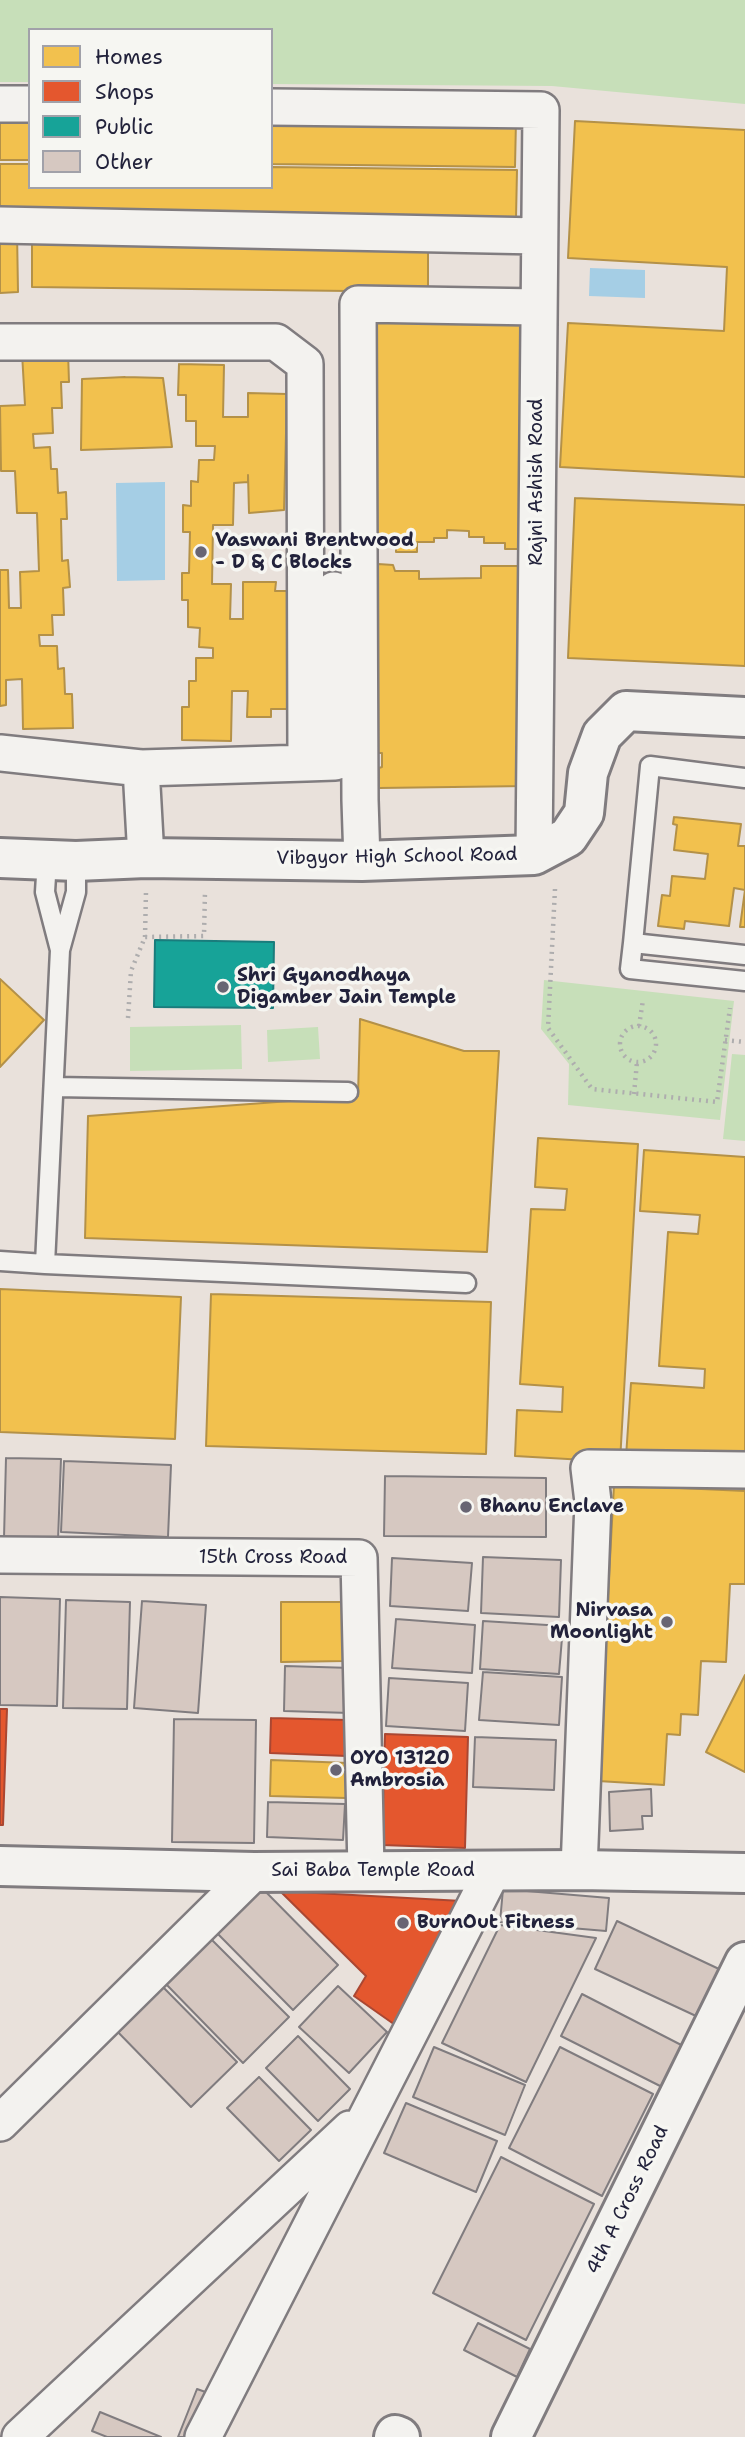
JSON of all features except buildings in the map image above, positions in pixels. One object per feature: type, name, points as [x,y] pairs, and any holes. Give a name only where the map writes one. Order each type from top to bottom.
[{"type":"street","points":[[0,104],[28,104]]},
{"type":"street","name":"Rajni Ashish Road","points":[[273,107],[541,110],[529,235],[538,307],[534,855]]},
{"type":"street","points":[[0,225],[529,235],[523,176]]},
{"type":"street","points":[[362,861],[358,304],[538,307]]},
{"type":"street","points":[[0,342],[276,342],[305,364],[306,763]]},
{"type":"street","points":[[0,753],[141,768],[335,762],[334,590]]},
{"type":"street","name":"Vibgyor High School Road","points":[[0,858],[61,861],[146,858],[362,861],[534,855],[568,837],[584,813],[588,773],[602,735],[626,711],[745,717]]},
{"type":"street","points":[[141,768],[146,858]]},
{"type":"street","points":[[579,1870],[593,1502],[589,1468],[745,1470]]},
{"type":"street","name":"15th Cross Road","points":[[0,1555],[359,1558],[366,1870]]},
{"type":"street","name":"Sai Baba Temple Road","points":[[0,1866],[254,1872],[579,1870],[745,1873]]},
{"type":"street","points":[[0,2123],[254,1872]]},
{"type":"street","points":[[203,2437],[492,1872]]},
{"type":"street","name":"4th A Cross Road","points":[[511,2437],[745,1962]]},
{"type":"street","points":[[20,2437],[368,2113]]},
{"type":"street","points":[[394,2437],[400,2437]]},
{"type":"lane","points":[[745,778],[650,766],[631,969],[745,981]]},
{"type":"lane","points":[[46,1264],[61,950],[76,892],[61,861]]},
{"type":"lane","points":[[61,861],[45,892],[61,950]]},
{"type":"lane","points":[[633,943],[745,955]]},
{"type":"lane","points":[[55,1087],[348,1092]]},
{"type":"lane","points":[[0,1261],[466,1283]]},
{"type":"path","points":[[128,1018],[131,971],[145,937],[146,858]]},
{"type":"path","points":[[145,937],[204,936],[204,859]]},
{"type":"path","points":[[555,889],[548,1028],[592,1089],[717,1102],[730,1008]]},
{"type":"path","points":[[639,1026],[643,1000]]},
{"type":"path","points":[[639,1026],[651,1031],[656,1048],[649,1058],[637,1062],[627,1058],[620,1042],[628,1028],[639,1026]]},
{"type":"path","points":[[725,1040],[745,1042]]},
{"type":"path","points":[[634,1094],[637,1062]]},
{"type":"green space","points":[[0,0],[745,0],[745,104],[552,86],[273,84],[273,28],[28,28],[28,82],[0,82]]},
{"type":"green space","points":[[544,980],[734,1001],[720,1120],[568,1105],[569,1064],[541,1029]]},
{"type":"green space","points":[[241,1025],[242,1069],[130,1071],[130,1027]]},
{"type":"green space","points":[[318,1027],[320,1059],[268,1062],[267,1030]]},
{"type":"green space","points":[[732,1054],[745,1055],[745,1141],[723,1139]]},
{"type":"water","points":[[590,268],[645,270],[645,298],[589,296]]},
{"type":"water","points":[[165,482],[165,580],[117,581],[116,483]]},
{"type":"place","name":"Vaswani Brentwood - D & C Blocks","points":[[201,552]]},
{"type":"place","name":"Shri Gyanodhaya Digamber Jain Temple","points":[[223,987]]},
{"type":"place","name":"Bhanu Enclave","points":[[466,1507]]},
{"type":"place","name":"Nirvasa Moonlight","points":[[667,1622]]},
{"type":"place","name":"OYO 13120 Ambrosia","points":[[336,1770]]},
{"type":"place","name":"BurnOut Fitness","points":[[403,1923]]}]
